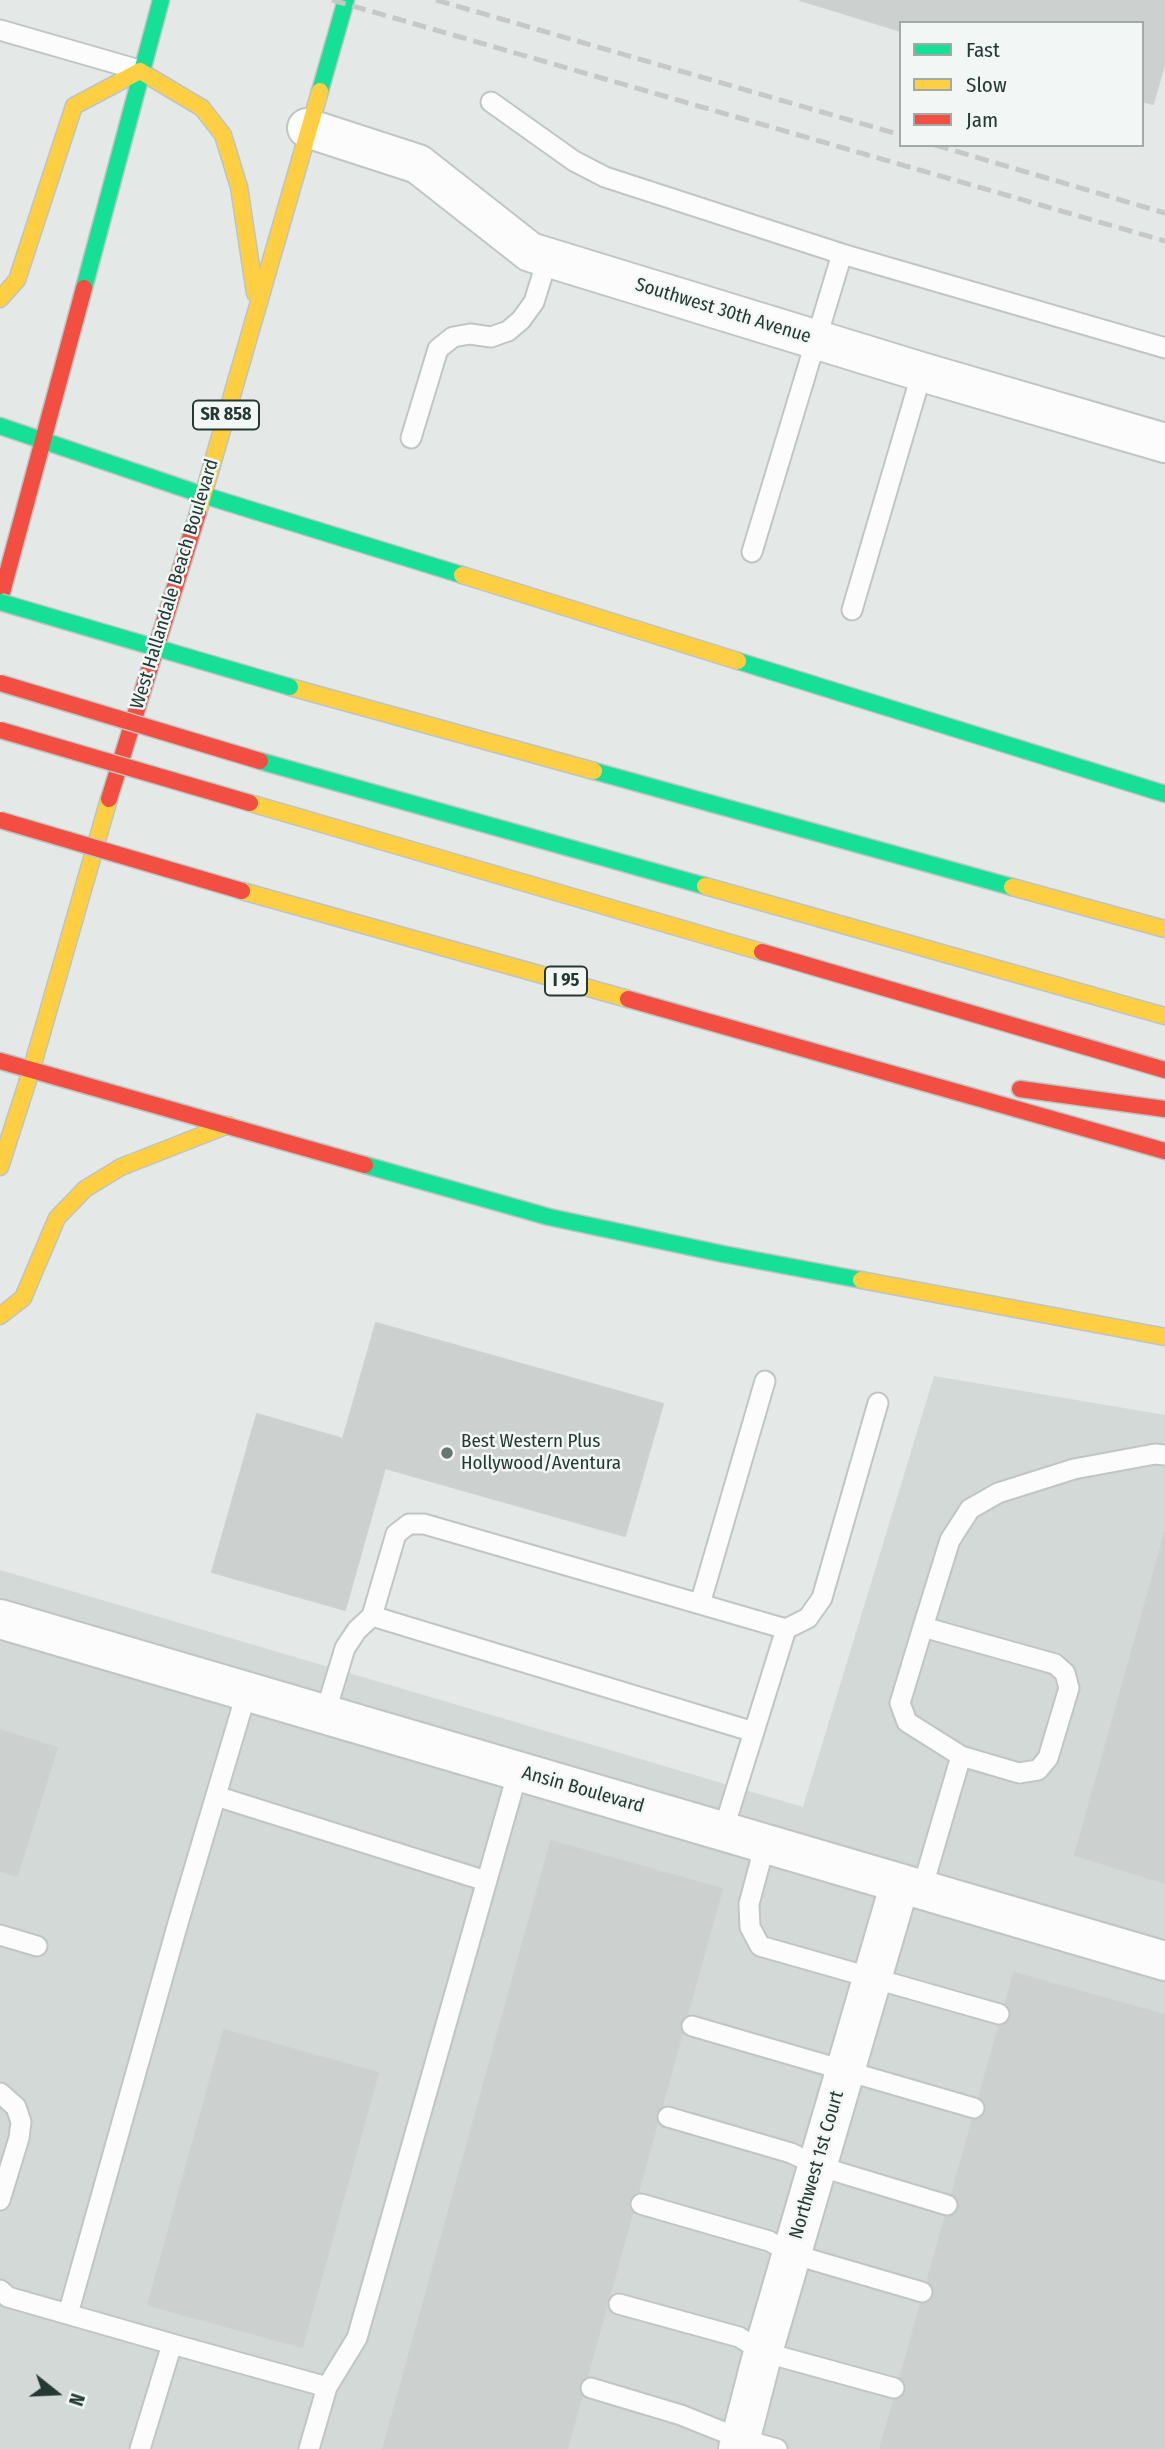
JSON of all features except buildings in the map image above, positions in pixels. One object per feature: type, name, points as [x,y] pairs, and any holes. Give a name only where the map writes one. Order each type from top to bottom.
[{"type":"main road","points":[[161,0],[0,601],[290,687],[1165,929]]},
{"type":"main road","name":"West Hallandale Beach Boulevard","points":[[0,1167],[32,1071],[100,828],[203,495],[346,0]]},
{"type":"main road","points":[[0,299],[17,280],[74,106],[140,71]]},
{"type":"main road","points":[[140,71],[202,108],[223,135],[239,187],[257,305]]},
{"type":"main road","points":[[0,426],[203,495],[1165,794]]},
{"type":"main road","points":[[0,683],[260,761],[1165,1016]]},
{"type":"main road","points":[[0,730],[1165,1070]]},
{"type":"main road","name":"I 95","points":[[0,820],[242,891],[1165,1151]]},
{"type":"main road","points":[[0,1061],[548,1217],[723,1254],[1165,1337]]},
{"type":"main road","points":[[890,1072],[1165,1109]]},
{"type":"main road","points":[[0,1316],[23,1298],[57,1218],[85,1189],[131,1163],[228,1125]]},
{"type":"street","name":"Southwest 30th Avenue","points":[[307,128],[418,163],[530,252],[1165,443]]},
{"type":"street","name":"Ansin Boulevard","points":[[0,1619],[1165,1961]]},
{"type":"street","name":"Northwest 1st Court","points":[[739,2444],[763,2352],[872,1979],[911,1886]]},
{"type":"lane","points":[[0,30],[140,71]]},
{"type":"lane","points":[[491,102],[574,161],[605,177],[842,254],[1165,348]]},
{"type":"lane","points":[[752,552],[842,254]]},
{"type":"lane","points":[[411,438],[438,349],[453,337],[470,334],[491,337],[508,331],[522,320],[534,302],[548,257]]},
{"type":"lane","points":[[852,610],[922,372]]},
{"type":"lane","points":[[700,1604],[765,1381]]},
{"type":"lane","points":[[325,1714],[345,1648],[357,1630],[372,1616],[396,1534],[409,1524],[425,1524],[786,1629],[808,1618],[822,1598],[878,1403]]},
{"type":"lane","points":[[923,1627],[1055,1664],[1065,1673],[1069,1688],[1048,1758],[1038,1770],[1019,1773],[961,1756],[907,1722],[900,1703],[923,1627],[950,1540],[970,1509],[998,1493],[1074,1469],[1154,1454],[1165,1455]]},
{"type":"lane","points":[[372,1616],[754,1732]]},
{"type":"lane","points":[[723,1831],[786,1629]]},
{"type":"lane","points":[[68,2314],[247,1691]]},
{"type":"lane","points":[[911,1886],[961,1756]]},
{"type":"lane","points":[[309,2449],[327,2387],[357,2339],[518,1771]]},
{"type":"lane","points":[[216,1796],[486,1881]]},
{"type":"lane","points":[[765,1843],[749,1904],[750,1927],[760,1946],[999,2014]]},
{"type":"lane","points":[[0,1936],[37,1946]]},
{"type":"lane","points":[[692,2026],[974,2108]]},
{"type":"lane","points":[[0,2093],[16,2107],[21,2122],[19,2138],[0,2200]]},
{"type":"lane","points":[[668,2117],[791,2153],[818,2166],[947,2205]]},
{"type":"lane","points":[[641,2204],[769,2241],[792,2254],[922,2292]]},
{"type":"lane","points":[[0,2290],[8,2297],[327,2387]]},
{"type":"lane","points":[[619,2304],[739,2337],[763,2352],[894,2388]]},
{"type":"lane","points":[[140,2449],[172,2344]]},
{"type":"lane","points":[[591,2388],[681,2415],[739,2444],[778,2449]]},
{"type":"shaded area","points":[[934,1376],[1165,1415],[1165,2449],[0,2449],[0,1570],[803,1807]]},
{"type":"railway","points":[[332,0],[1165,241]]},
{"type":"railway","points":[[436,0],[899,134]]},
{"type":"railway","points":[[942,147],[1165,213]]},
{"type":"traffic: fast","points":[[84,288],[161,0]]},
{"type":"traffic: fast","points":[[320,91],[346,0]]},
{"type":"traffic: fast","points":[[0,426],[203,495],[462,575]]},
{"type":"traffic: fast","points":[[0,602],[290,687]]},
{"type":"traffic: fast","points":[[738,661],[1165,794]]},
{"type":"traffic: fast","points":[[260,761],[705,886]]},
{"type":"traffic: fast","points":[[594,771],[1012,887]]},
{"type":"traffic: fast","points":[[365,1165],[549,1217],[861,1280]]},
{"type":"traffic: slow","points":[[140,71],[202,108],[223,135],[239,187],[255,293]]},
{"type":"traffic: slow","points":[[0,299],[17,280],[74,106],[140,71]]},
{"type":"traffic: slow","points":[[198,513],[320,91]]},
{"type":"traffic: slow","points":[[462,575],[738,661]]},
{"type":"traffic: slow","points":[[290,687],[594,771]]},
{"type":"traffic: slow","points":[[0,1167],[31,1071],[109,799]]},
{"type":"traffic: slow","points":[[250,803],[762,952]]},
{"type":"traffic: slow","points":[[705,886],[1165,1016]]},
{"type":"traffic: slow","points":[[1012,887],[1165,929]]},
{"type":"traffic: slow","points":[[242,891],[628,999]]},
{"type":"traffic: slow","points":[[0,1316],[23,1298],[57,1218],[85,1189],[121,1167],[228,1125]]},
{"type":"traffic: slow","points":[[861,1280],[1165,1337]]},
{"type":"traffic: jam","points":[[0,600],[84,288]]},
{"type":"traffic: jam","points":[[109,799],[198,513]]},
{"type":"traffic: jam","points":[[0,683],[260,761]]},
{"type":"traffic: jam","points":[[0,730],[250,803]]},
{"type":"traffic: jam","points":[[0,820],[242,891]]},
{"type":"traffic: jam","points":[[762,952],[1165,1070]]},
{"type":"traffic: jam","points":[[628,999],[1165,1151]]},
{"type":"traffic: jam","points":[[0,1061],[365,1165]]},
{"type":"traffic: jam","points":[[1020,1089],[1165,1109]]},
{"type":"place","name":"Best Western Plus Hollywood/Aventura","points":[[447,1453]]}]
